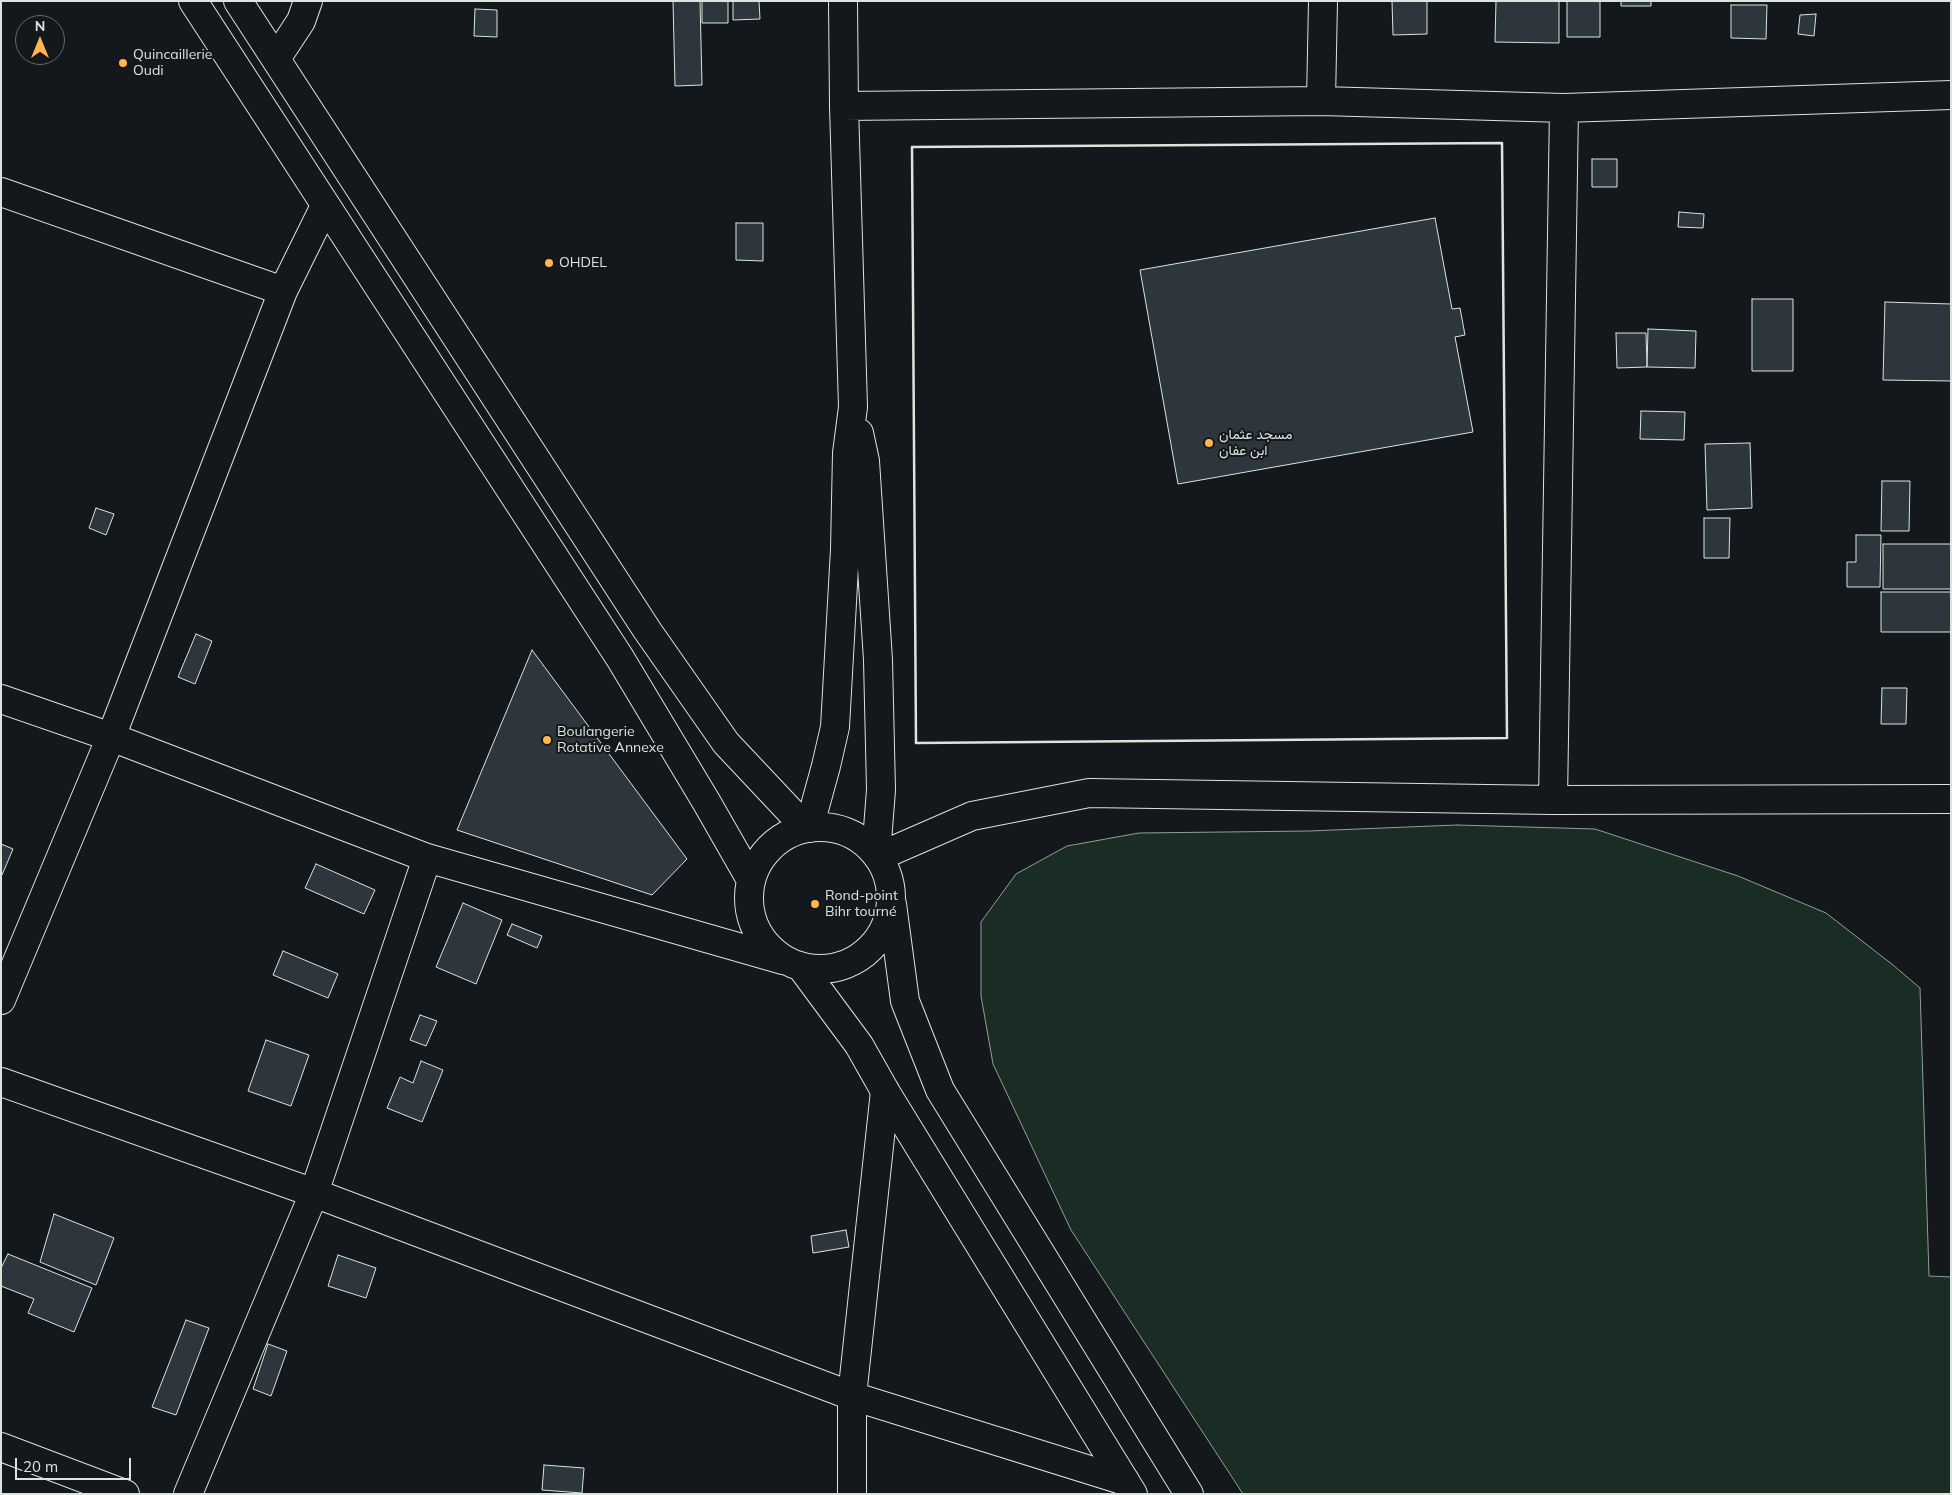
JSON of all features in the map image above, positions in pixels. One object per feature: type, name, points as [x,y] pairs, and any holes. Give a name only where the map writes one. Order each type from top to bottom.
[{"type":"street","points":[[193,1],[620,658],[708,803],[750,880]]},
{"type":"street","points":[[238,1],[647,630],[726,743],[807,828]]},
{"type":"street","points":[[276,59],[301,21],[308,1]]},
{"type":"street","points":[[807,828],[826,766],[835,727],[844,559],[847,453],[853,407],[844,106],[843,1]]},
{"type":"street","points":[[1321,100],[1323,1]]},
{"type":"street","points":[[844,106],[1321,100],[1564,108],[1951,95]]},
{"type":"street","points":[[1553,800],[1564,108]]},
{"type":"street","points":[[1,192],[284,291]]},
{"type":"street","points":[[1,1000],[111,737],[284,291],[325,206]]},
{"type":"street","points":[[853,407],[865,461],[878,660],[882,790],[877,855]]},
{"type":"street","points":[[1,699],[111,737],[427,858],[793,964],[823,970],[844,966],[862,956],[877,942],[887,924],[892,904]]},
{"type":"street","points":[[877,855],[972,816],[1089,793],[1553,800],[1951,799]]},
{"type":"street","points":[[1129,1488],[885,1091],[859,1045],[793,964],[766,946],[753,926],[748,903],[750,880],[756,865],[776,841],[807,828],[828,827],[846,832],[862,841],[877,855],[886,872],[891,888],[905,1002],[940,1090],[1189,1494]]},
{"type":"street","points":[[188,1494],[314,1193],[427,858]]},
{"type":"street","points":[[1,1082],[314,1193],[852,1396],[1129,1488]]},
{"type":"street","points":[[852,1494],[852,1396],[885,1091]]},
{"type":"street","points":[[1,1447],[125,1494]]},
{"type":"green space","points":[[1457,825],[1595,829],[1738,876],[1826,913],[1920,988],[1929,1276],[1951,1277],[1951,1494],[1243,1494],[1071,1230],[993,1064],[981,996],[981,922],[1016,874],[1067,846],[1139,833],[1309,831]]},
{"type":"building","points":[[673,1],[700,1],[702,85],[675,86]]},
{"type":"building","points":[[702,1],[728,1],[728,23],[702,23]]},
{"type":"building","points":[[733,1],[759,1],[760,19],[733,20]]},
{"type":"building","points":[[1392,1],[1427,1],[1427,34],[1393,35]]},
{"type":"building","points":[[1496,1],[1559,1],[1559,43],[1495,42]]},
{"type":"building","points":[[1567,1],[1600,1],[1600,37],[1567,37]]},
{"type":"building","points":[[1621,1],[1651,1],[1651,6],[1621,6]]},
{"type":"building","points":[[1731,5],[1767,5],[1766,39],[1731,38]]},
{"type":"building","points":[[475,9],[497,10],[497,37],[474,36]]},
{"type":"building","points":[[1816,14],[1814,36],[1798,34],[1800,15]]},
{"type":"building","points":[[1592,159],[1617,159],[1617,187],[1592,187]]},
{"type":"building","points":[[1679,212],[1704,214],[1703,228],[1678,227]]},
{"type":"building","points":[[1435,218],[1452,309],[1460,308],[1465,335],[1455,337],[1473,432],[1178,484],[1140,270]]},
{"type":"building","points":[[736,223],[763,223],[763,261],[736,260]]},
{"type":"building","points":[[1752,299],[1793,299],[1793,371],[1752,371]]},
{"type":"building","points":[[1885,302],[1951,304],[1951,381],[1883,380]]},
{"type":"building","points":[[1648,329],[1696,331],[1695,368],[1647,367]]},
{"type":"building","points":[[1616,333],[1646,333],[1647,367],[1617,368]]},
{"type":"building","points":[[1641,411],[1685,412],[1684,440],[1640,439]]},
{"type":"building","points":[[1750,443],[1752,508],[1707,510],[1705,444]]},
{"type":"building","points":[[1882,481],[1910,481],[1909,531],[1881,531]]},
{"type":"building","points":[[96,508],[114,514],[106,535],[89,528]]},
{"type":"building","points":[[1704,518],[1730,518],[1729,558],[1704,558]]},
{"type":"building","points":[[1856,535],[1881,535],[1880,587],[1847,587],[1847,562],[1856,562]]},
{"type":"building","points":[[1883,544],[1951,544],[1951,589],[1883,589]]},
{"type":"building","points":[[1881,592],[1951,592],[1951,632],[1881,632]]},
{"type":"building","points":[[196,634],[212,641],[195,684],[178,677]]},
{"type":"building","name":"Boulangerie Rotative Annexe","points":[[532,650],[687,859],[652,895],[457,830]]},
{"type":"building","points":[[1882,688],[1907,688],[1906,724],[1881,724]]},
{"type":"building","points":[[1,844],[13,849],[2,875],[1,875]]},
{"type":"building","points":[[316,864],[375,890],[364,914],[305,888]]},
{"type":"building","points":[[463,903],[502,920],[476,984],[436,967]]},
{"type":"building","points":[[512,924],[542,936],[537,948],[507,935]]},
{"type":"building","points":[[283,951],[338,974],[328,998],[273,975]]},
{"type":"building","points":[[420,1015],[437,1021],[426,1046],[410,1040]]},
{"type":"building","points":[[266,1040],[309,1055],[291,1106],[248,1091]]},
{"type":"building","points":[[421,1061],[443,1070],[422,1122],[387,1108],[400,1077],[413,1083]]},
{"type":"building","points":[[54,1214],[114,1238],[96,1285],[40,1262]]},
{"type":"building","points":[[846,1230],[849,1247],[813,1253],[811,1236]]},
{"type":"building","points":[[8,1254],[92,1288],[74,1332],[28,1313],[34,1299],[1,1286],[1,1268]]},
{"type":"building","points":[[338,1255],[376,1268],[366,1298],[328,1286]]},
{"type":"building","points":[[186,1320],[209,1328],[176,1415],[152,1407]]},
{"type":"building","points":[[268,1344],[287,1351],[271,1396],[253,1389]]},
{"type":"building","points":[[544,1465],[584,1468],[582,1493],[542,1490]]},
{"type":"wall","points":[[1502,143],[1507,738],[916,743],[912,147],[1502,143]]},
{"type":"place","name":"Quincaillerie Oudi","points":[[123,63]]},
{"type":"place","name":"OHDEL","points":[[549,263]]},
{"type":"place","name":"مسجد عثمان ابن عفان","points":[[1209,443]]},
{"type":"place","name":"Boulangerie Rotative Annexe","points":[[547,740]]},
{"type":"place","name":"Rond-point Bihr tourné","points":[[815,904]]}]
